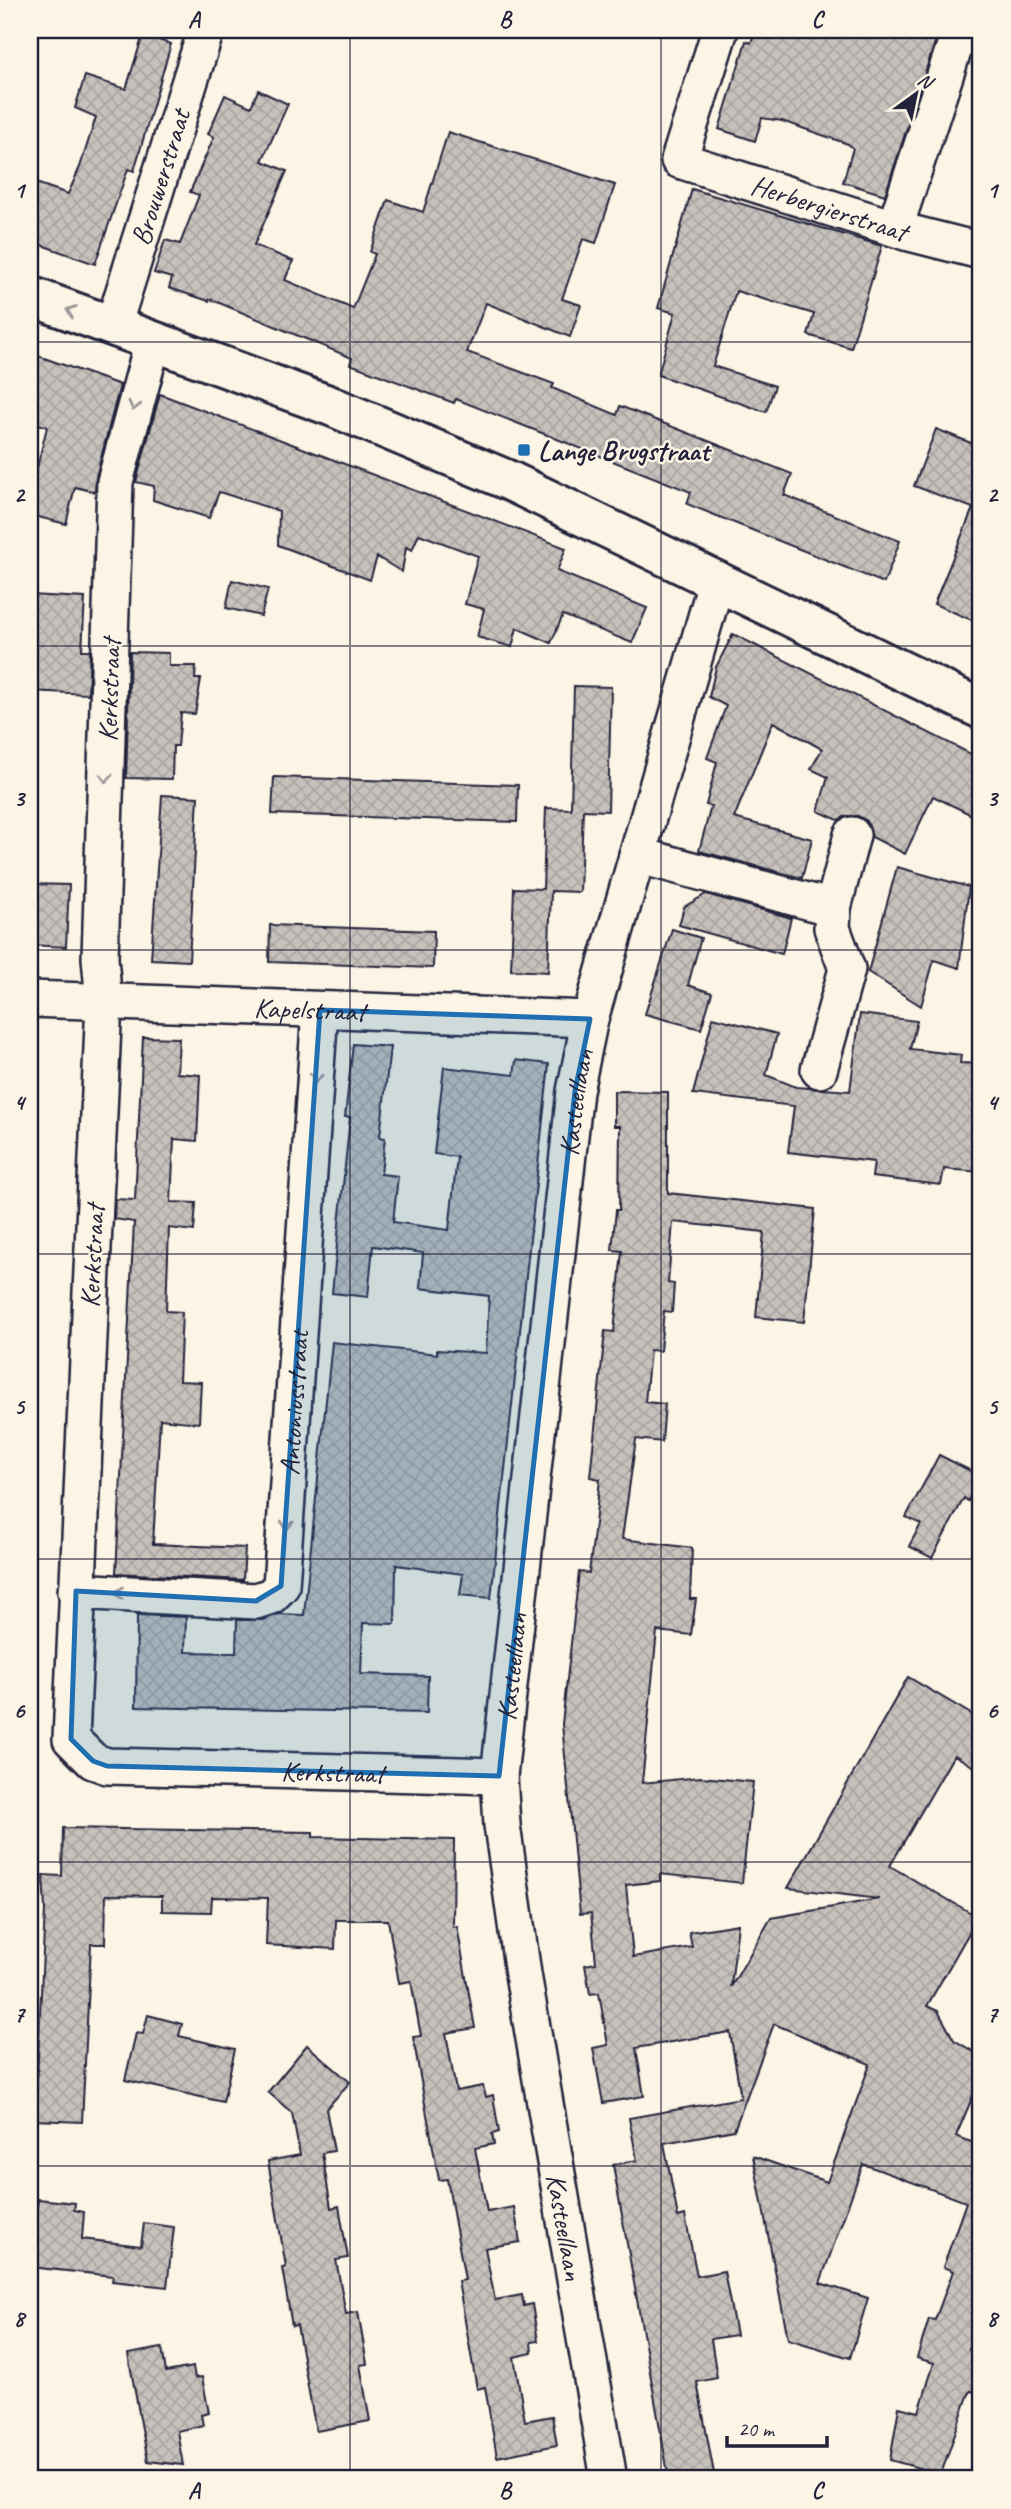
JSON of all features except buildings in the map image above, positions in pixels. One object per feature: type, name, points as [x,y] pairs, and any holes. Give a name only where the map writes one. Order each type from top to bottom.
[{"type":"street","name":"Brouwerstraat","points":[[113,326],[206,30]]},
{"type":"street","name":"Herbergierstraat","points":[[720,30],[680,160],[906,232],[981,251]]},
{"type":"street","points":[[906,232],[898,218],[960,30]]},
{"type":"street","points":[[30,296],[331,406],[510,481],[981,709]]},
{"type":"street","name":"Kerkstraat","points":[[153,341],[116,482],[100,958],[104,1002],[71,1739],[93,1761],[107,1766],[499,1776]]},
{"type":"street","name":"Kasteellaan","points":[[610,2479],[523,1974],[502,1825],[499,1776],[575,1091],[590,1019],[717,579]]},
{"type":"street","points":[[819,1070],[847,969],[832,928],[833,908],[852,835]]},
{"type":"street","points":[[637,855],[833,908]]},
{"type":"street","name":"Kapelstraat","points":[[30,999],[590,1019]]},
{"type":"street","name":"Antoniusstraat","points":[[76,1591],[256,1601],[271,1596],[281,1586],[320,1010]]},
{"type":"highlighted area","points":[[320,1010],[590,1019],[575,1091],[499,1776],[107,1766],[93,1761],[71,1739],[76,1591],[256,1601],[281,1586]]},
{"type":"place","name":"Lange Brugstraat","points":[[524,450]]}]
